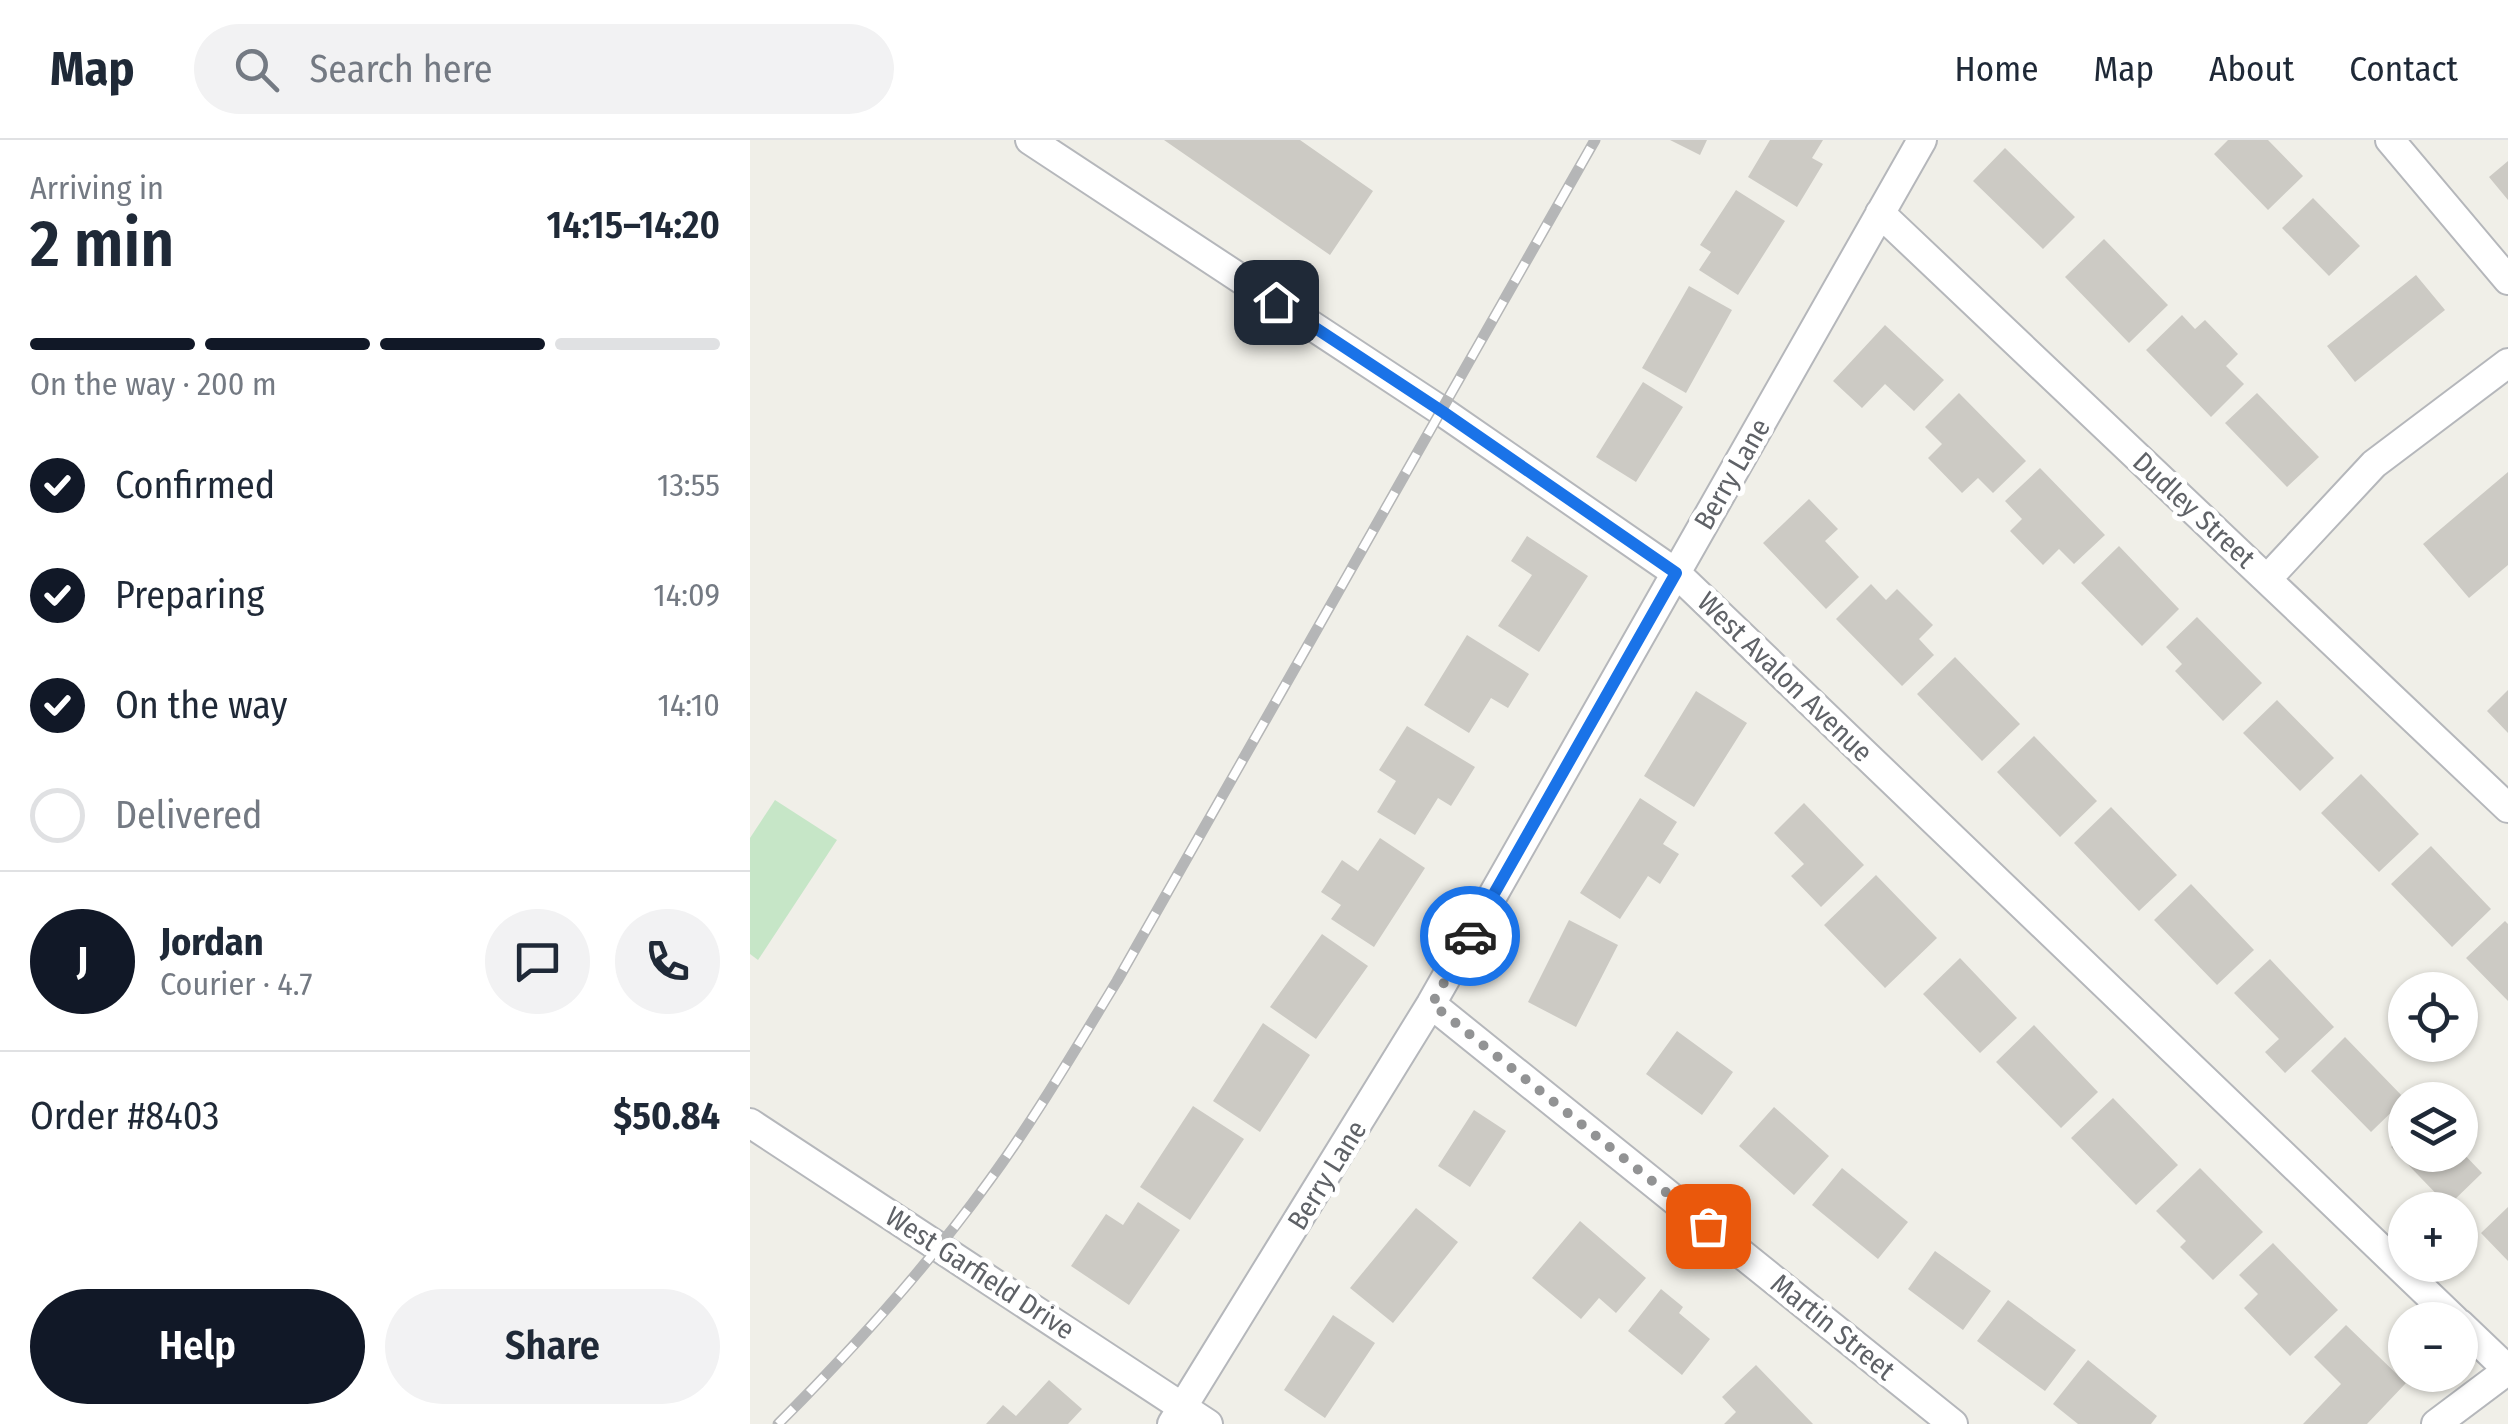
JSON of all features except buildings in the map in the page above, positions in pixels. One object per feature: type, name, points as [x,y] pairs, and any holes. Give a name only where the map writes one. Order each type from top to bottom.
[{"type":"street","name":"West Avalon Avenue","points":[[1030,140],[1443,412],[1676,573],[2437,1302]]},
{"type":"street","name":"Berry Lane","points":[[1177,1416],[1432,1004],[1922,140]]},
{"type":"street","points":[[2390,140],[2508,280]]},
{"type":"street","name":"Dudley Street","points":[[1880,213],[2508,808]]},
{"type":"street","points":[[2267,579],[2374,464],[2508,362]]},
{"type":"street","name":"Martin Street","points":[[1432,1004],[1954,1424]]},
{"type":"street","name":"West Garfield Drive","points":[[750,1122],[1177,1416],[1208,1424]]},
{"type":"street","name":"West Avalon Avenue","points":[[2478,1341],[2508,1370]]},
{"type":"street","points":[[2436,1424],[2508,1370]]},
{"type":"green space","points":[[775,800],[837,840],[758,960],[750,954],[750,838]]},
{"type":"railway","points":[[778,1424],[915,1276],[989,1181],[1039,1107],[1117,981],[1595,140]]},
{"type":"way so far","points":[[1470,936],[1432,1004],[1708,1226]]},
{"type":"route","points":[[1276,302],[1676,573],[1470,936]]}]
